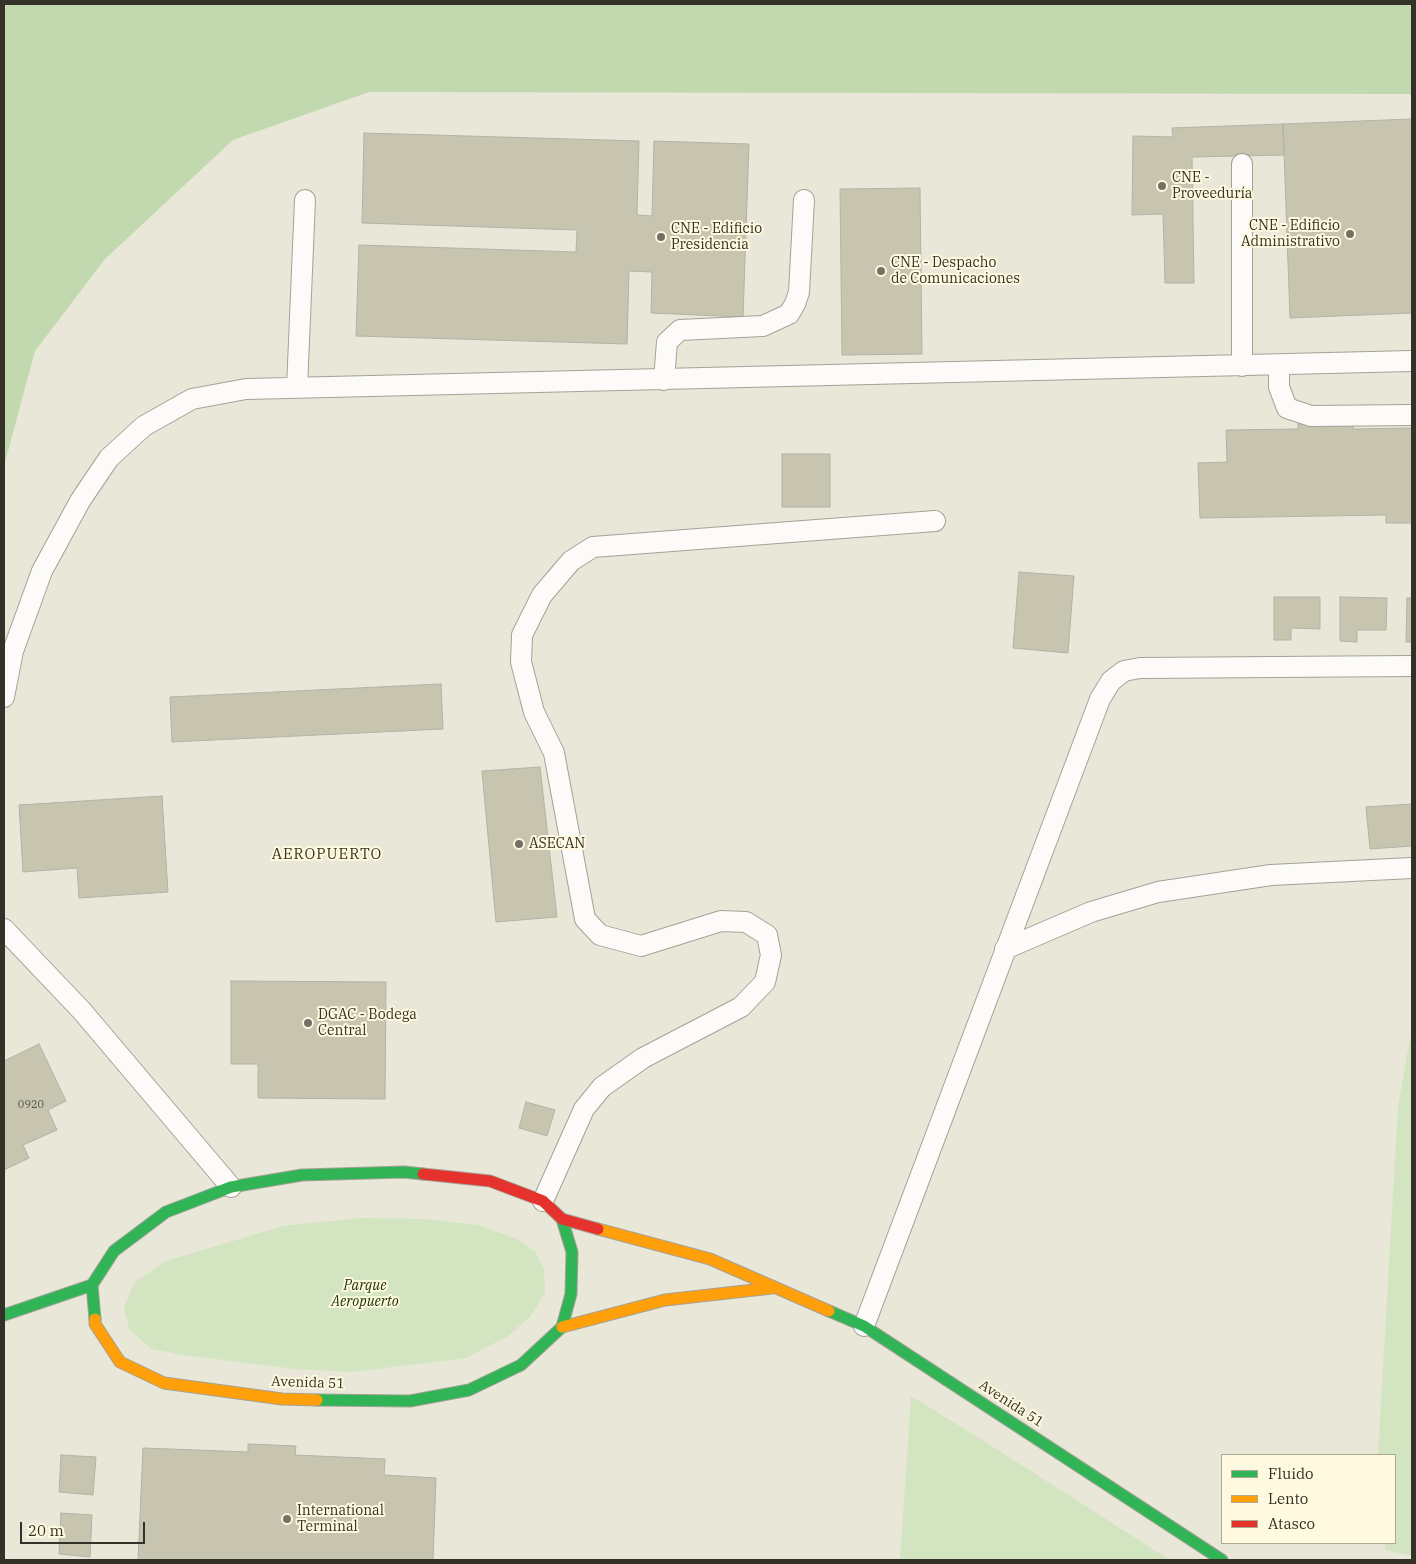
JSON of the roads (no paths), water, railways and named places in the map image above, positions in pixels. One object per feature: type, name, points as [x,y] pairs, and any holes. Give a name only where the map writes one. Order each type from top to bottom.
[{"type":"main road","name":"Avenida 51","points":[[776,1288],[721,1292],[665,1300],[562,1327],[521,1365],[468,1390],[410,1401],[282,1399],[164,1383],[120,1362],[95,1324],[92,1285],[114,1251],[166,1212],[231,1187],[302,1175],[404,1172],[490,1182],[542,1202],[562,1220],[710,1259],[864,1326],[1222,1560]]},
{"type":"main road","points":[[562,1220],[572,1252],[571,1294],[562,1327]]},
{"type":"main road","points":[[4,1315],[92,1285]]},
{"type":"lane","points":[[1242,164],[1242,366]]},
{"type":"lane","points":[[296,388],[305,200]]},
{"type":"lane","points":[[664,380],[667,342],[680,330],[763,326],[789,314],[796,304],[799,292],[804,200]]},
{"type":"lane","points":[[4,696],[14,650],[42,571],[80,500],[109,458],[144,426],[192,399],[246,389],[1412,361]]},
{"type":"lane","points":[[1279,365],[1279,387],[1287,408],[1312,416],[1412,416]]},
{"type":"lane","points":[[542,1202],[584,1109],[602,1087],[643,1058],[741,1006],[765,982],[771,955],[767,935],[746,922],[721,921],[640,946],[600,935],[585,920],[554,753],[534,712],[521,662],[522,635],[542,594],[571,561],[593,547],[935,521]]},
{"type":"lane","points":[[864,1326],[1100,699],[1111,681],[1124,671],[1140,668],[1412,666]]},
{"type":"lane","points":[[1005,949],[1091,912],[1158,892],[1271,874],[1412,868]]},
{"type":"lane","points":[[4,929],[82,1011],[231,1187]]},
{"type":"place","name":"CNE - Proveeduría","points":[[1162,186]]},
{"type":"place","name":"CNE - Edificio Administrativo","points":[[1350,234]]},
{"type":"place","name":"CNE - Edificio Presidencia","points":[[661,237]]},
{"type":"place","name":"CNE - Despacho de Comunicaciones","points":[[881,271]]},
{"type":"place","name":"ASECAN","points":[[519,844]]},
{"type":"place","name":"DGAC - Bodega Central","points":[[308,1023]]},
{"type":"place","name":"International Terminal","points":[[287,1519]]},
{"type":"district","name":"AEROPUERTO","points":[[327,855]]},
{"type":"park label","name":"Parque Aeropuerto","points":[[365,1294]]}]
